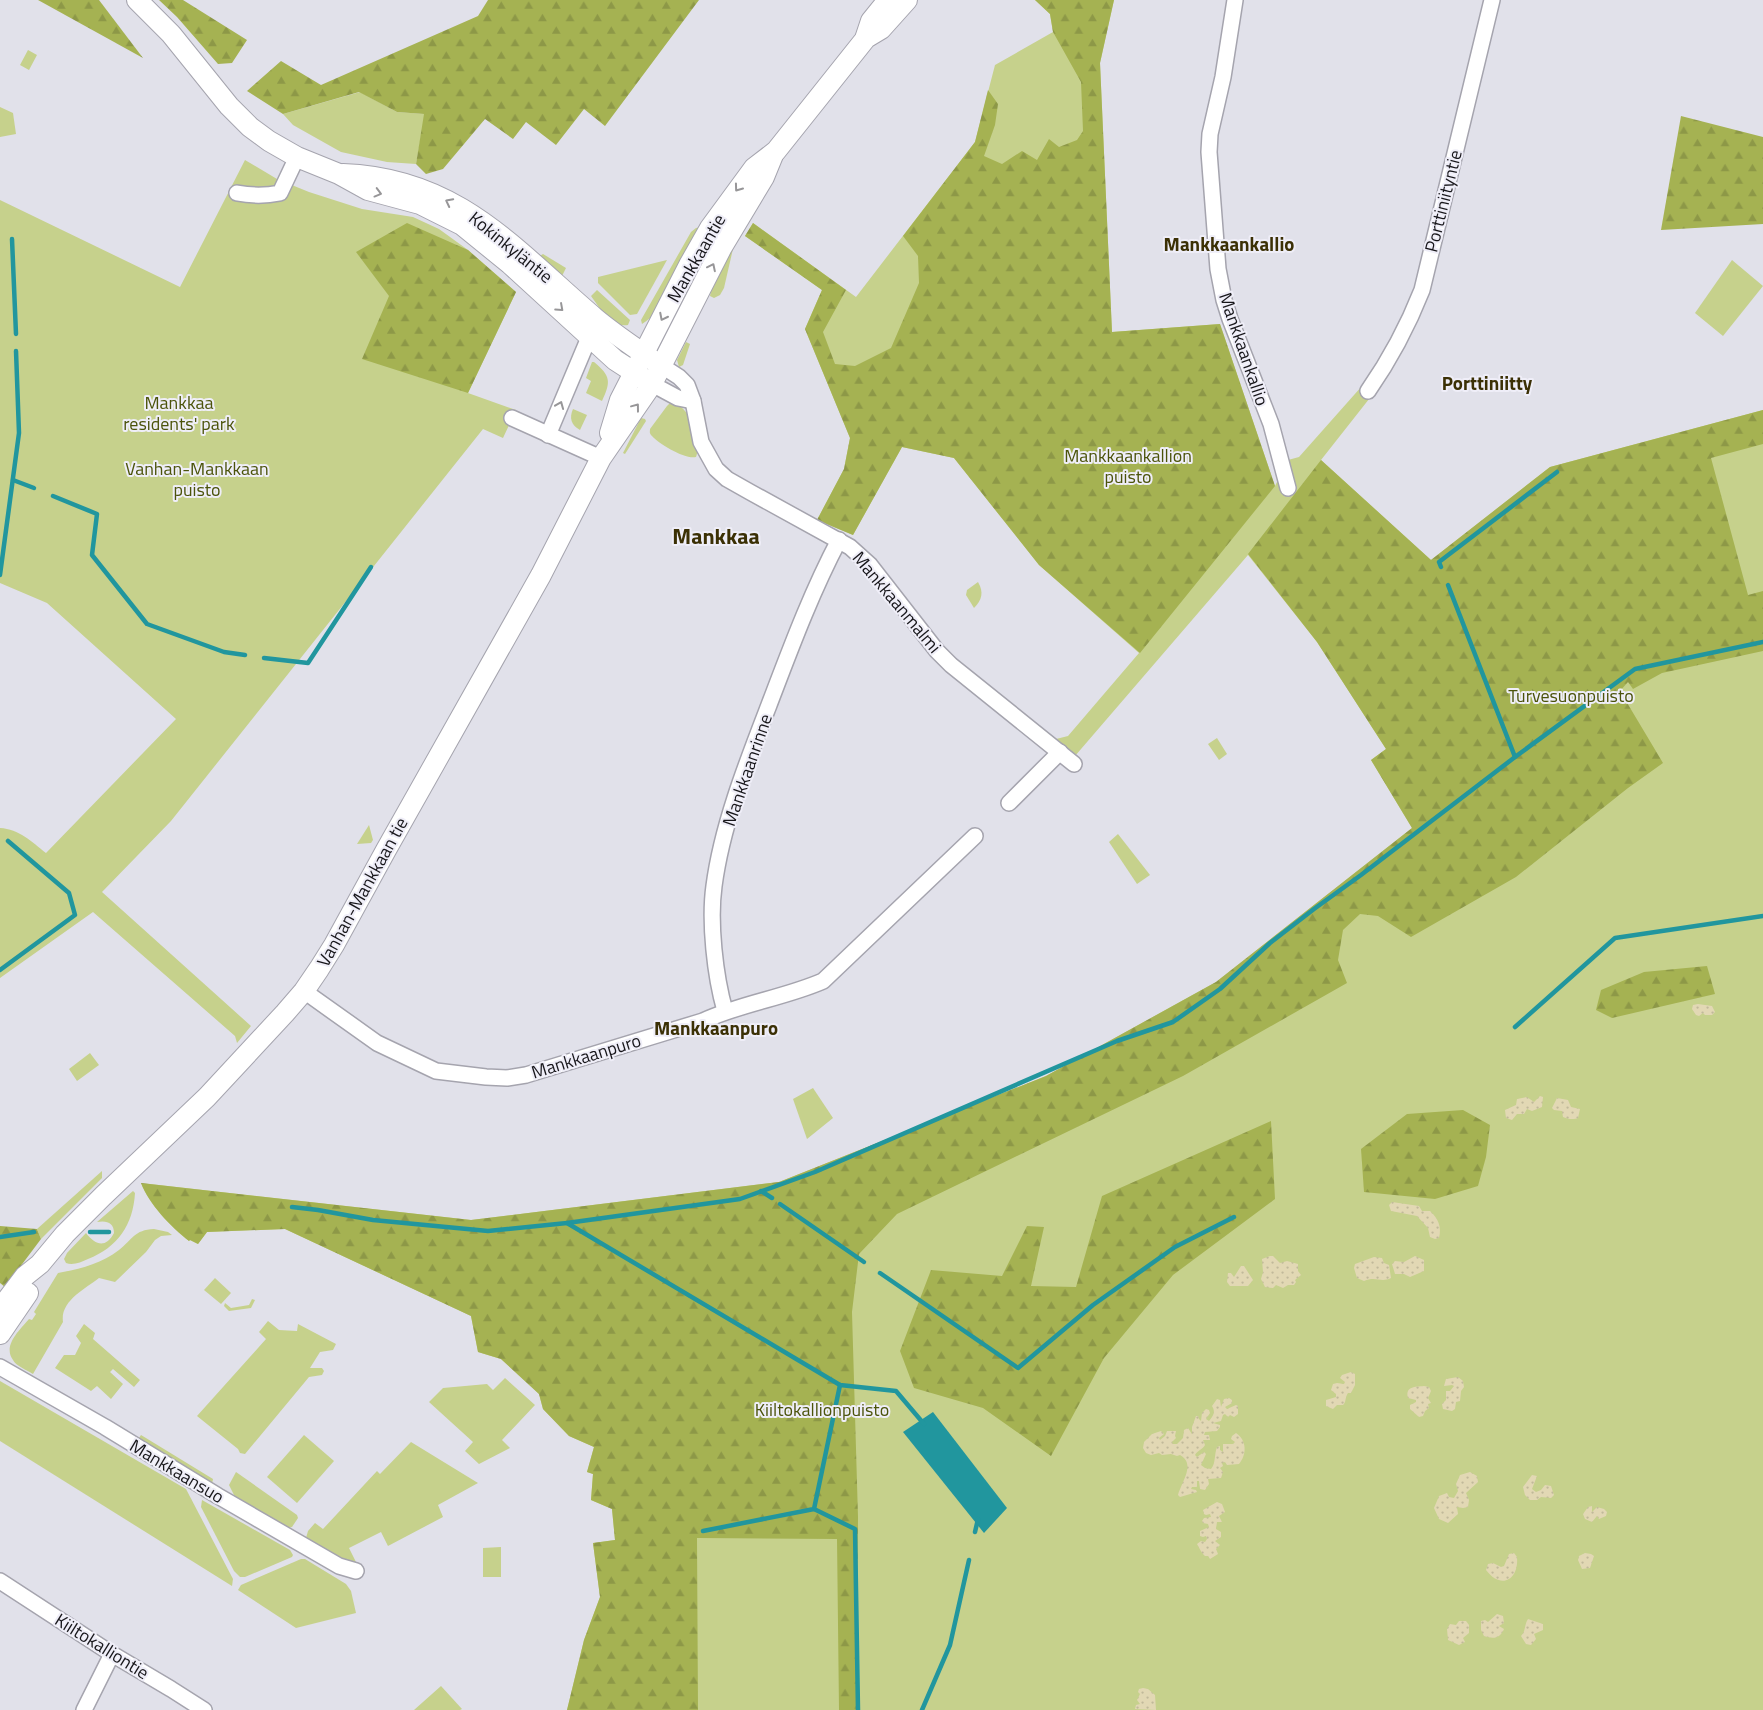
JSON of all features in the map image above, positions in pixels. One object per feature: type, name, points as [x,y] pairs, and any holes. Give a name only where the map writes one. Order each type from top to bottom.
[{"type":"main road","name":"Kokinkyläntie","points":[[137,0],[171,34],[229,106],[250,127],[269,141],[297,157],[339,174],[369,175],[416,186],[451,202],[494,230],[593,327],[615,360],[652,384]]},
{"type":"main road","name":"Mankkaantie","points":[[866,38],[871,21],[888,0]]},
{"type":"main road","name":"Mankkaantie","points":[[635,373],[689,265],[710,228],[754,168],[773,154],[866,38],[880,29],[907,0]]},
{"type":"main road","name":"Mankkaantie","points":[[652,384],[722,247],[764,177],[773,154]]},
{"type":"main road","name":"Kokinkyläntie","points":[[593,327],[644,354],[662,366]]},
{"type":"main road","name":"Vanhan-Mankkaan tie","points":[[601,458],[620,400],[635,373]]},
{"type":"main road","name":"Vanhan-Mankkaan tie","points":[[0,1310],[25,1276],[40,1264],[65,1234],[207,1097],[304,991],[334,946],[472,699],[541,575],[601,458],[652,384]]},
{"type":"main road","name":"Vanhan-Mankkaan tie","points":[[0,1334],[34,1285],[40,1264]]},
{"type":"street","name":"Mankkaankallio","points":[[1235,0],[1223,77],[1210,134],[1209,152],[1218,269],[1230,319],[1271,424],[1288,488]]},
{"type":"street","name":"Porttiniityntie","points":[[1368,391],[1390,360],[1422,290],[1492,0]]},
{"type":"street","points":[[237,192],[252,196],[268,196],[280,193],[297,157]]},
{"type":"street","points":[[548,435],[593,327]]},
{"type":"street","name":"Mankkaanmalmi","points":[[662,366],[687,385],[693,400],[701,442],[716,469],[727,479],[850,547],[870,565],[937,651],[951,665],[1074,764]]},
{"type":"street","points":[[652,384],[678,398],[693,400]]},
{"type":"street","points":[[512,418],[601,458]]},
{"type":"street","name":"Mankkaanrinne","points":[[725,1011],[718,987],[712,918],[718,861],[734,804],[759,731],[790,649],[827,563],[839,540]]},
{"type":"street","points":[[1009,803],[1060,752]]},
{"type":"street","name":"Mankkaanpuro","points":[[304,991],[377,1043],[436,1070],[486,1078],[507,1078],[526,1075],[703,1021],[725,1011],[806,989],[823,981],[975,836]]},
{"type":"street","name":"Mankkaansuo","points":[[0,1367],[339,1566],[356,1571]]},
{"type":"street","name":"Kiiltokalliontie","points":[[0,1581],[112,1654],[171,1688],[204,1710]]},
{"type":"street","points":[[84,1710],[112,1654]]},
{"type":"green space","points":[[38,0],[99,0],[143,58]]},
{"type":"green space","points":[[159,0],[183,0],[247,40],[232,63],[218,64],[177,17]]},
{"type":"green space","points":[[488,0],[699,0],[605,126],[584,109],[556,145],[526,122],[513,139],[485,119],[443,169],[426,174],[416,164],[424,114],[397,112],[359,92],[283,114],[247,91],[281,61],[321,85],[478,16]]},
{"type":"green space","points":[[1035,0],[1114,0],[1100,63],[1112,332],[1220,324],[1275,486],[1288,460],[1299,457],[1362,386],[1373,394],[1321,460],[1431,560],[1550,467],[1763,410],[1763,1710],[567,1710],[584,1640],[600,1597],[593,1543],[615,1540],[612,1509],[591,1500],[593,1474],[587,1472],[594,1447],[569,1436],[543,1409],[539,1394],[501,1359],[478,1352],[471,1316],[285,1229],[207,1232],[198,1244],[189,1241],[161,1215],[149,1199],[141,1183],[471,1220],[779,1182],[1046,1076],[1216,982],[1412,828],[1371,760],[1386,749],[1317,642],[1248,555],[1075,756],[1056,739],[1068,736],[1139,653],[1039,565],[954,458],[902,447],[853,535],[817,520],[844,469],[850,438],[805,329],[822,290],[745,236],[753,223],[856,297],[975,142],[995,65],[1053,32],[1050,14]]},
{"type":"green space","name":"Mankkaankallion puisto","points":[[1035,0],[1114,0],[1100,63],[1112,332],[1220,324],[1275,486],[1140,653],[1039,565],[954,458],[902,447],[853,535],[817,520],[844,469],[850,438],[805,329],[822,290],[745,236],[753,223],[846,290],[823,332],[835,364],[855,366],[891,348],[919,283],[918,256],[903,236],[975,142],[988,90],[998,104],[995,125],[984,156],[1002,164],[1022,151],[1037,160],[1049,139],[1059,147],[1077,140],[1083,131],[1081,82],[1053,32],[1050,14]]},
{"type":"green space","points":[[28,50],[37,55],[29,70],[20,65]]},
{"type":"green space","points":[[360,92],[397,112],[425,114],[416,164],[387,162],[341,152],[293,125],[283,114]]},
{"type":"green space","points":[[0,107],[13,113],[16,134],[0,137]]},
{"type":"green space","points":[[1681,116],[1763,137],[1763,224],[1661,230]]},
{"type":"green space","name":"Vanhan-Mankkaan puisto","points":[[245,160],[277,179],[309,192],[362,209],[413,217],[439,229],[468,250],[516,292],[468,393],[516,410],[503,438],[483,429],[171,821],[102,892],[251,1026],[237,1043],[235,1036],[93,912],[0,978],[0,828],[19,833],[46,853],[176,719],[47,603],[0,583],[0,200],[180,287]]},
{"type":"green space","points":[[407,223],[468,250],[516,292],[468,393],[362,359],[389,296],[356,252]]},
{"type":"green space","points":[[701,227],[671,293],[653,316],[642,324],[641,320],[691,232]]},
{"type":"green space","points":[[735,240],[724,288],[720,295],[714,298],[710,296],[713,279]]},
{"type":"green space","points":[[543,254],[566,268],[562,276],[538,257]]},
{"type":"green space","points":[[667,260],[637,314],[630,315],[598,283],[598,277]]},
{"type":"green space","points":[[1732,260],[1763,286],[1723,336],[1695,313]]},
{"type":"green space","points":[[597,290],[630,320],[628,325],[616,323],[606,316],[591,296]]},
{"type":"green space","points":[[686,342],[690,344],[683,365],[679,367],[677,360]]},
{"type":"green space","points":[[592,362],[604,371],[608,380],[607,389],[602,401],[586,393],[591,381],[586,378]]},
{"type":"green space","points":[[671,402],[677,404],[688,415],[697,440],[696,457],[686,456],[673,451],[660,443],[650,433],[650,429]]},
{"type":"green space","points":[[573,409],[587,415],[580,430],[572,421]]},
{"type":"green space","points":[[1763,410],[1763,444],[1711,458],[1748,595],[1763,591],[1763,651],[1662,673],[1633,689],[1628,682],[1620,691],[1663,763],[1628,788],[1516,877],[1411,937],[1378,916],[1360,914],[1343,930],[1338,960],[1347,983],[1183,1076],[897,1214],[859,1254],[852,1312],[858,1517],[857,1710],[839,1710],[837,1539],[697,1538],[698,1710],[567,1710],[584,1640],[600,1597],[593,1543],[615,1540],[612,1509],[591,1500],[593,1474],[587,1472],[594,1447],[569,1436],[543,1409],[539,1394],[501,1359],[478,1352],[471,1316],[285,1229],[207,1232],[198,1244],[189,1241],[161,1215],[149,1199],[141,1183],[471,1220],[779,1182],[1046,1076],[1216,982],[1412,828],[1371,760],[1386,749],[1317,642],[1248,554],[1321,460],[1431,560],[1550,467]]},
{"type":"green space","points":[[641,418],[646,421],[625,454],[623,453]]},
{"type":"green space","points":[[978,582],[981,596],[974,608],[966,595],[967,590]]},
{"type":"green space","points":[[1217,738],[1227,754],[1219,760],[1208,744]]},
{"type":"green space","points":[[369,825],[373,840],[371,843],[357,844]]},
{"type":"green space","points":[[1118,834],[1150,875],[1137,884],[1109,842]]},
{"type":"green space","points":[[1707,966],[1715,994],[1612,1018],[1596,1010],[1601,990],[1644,972]]},
{"type":"green space","points":[[90,1053],[99,1065],[77,1081],[69,1069]]},
{"type":"green space","points":[[813,1088],[833,1118],[807,1139],[793,1099]]},
{"type":"green space","points":[[1463,1110],[1490,1125],[1486,1157],[1478,1186],[1435,1199],[1364,1192],[1361,1149],[1407,1114]]},
{"type":"green space","points":[[1271,1121],[1275,1199],[1173,1275],[1104,1358],[1051,1456],[983,1408],[914,1388],[900,1351],[931,1270],[1002,1276],[1027,1226],[1044,1227],[1031,1286],[1076,1287],[1102,1196]]},
{"type":"green space","points":[[102,1171],[102,1178],[41,1239],[37,1229]]},
{"type":"green space","points":[[133,1191],[135,1193],[134,1205],[131,1215],[122,1234],[116,1241],[99,1254],[88,1259],[74,1264],[66,1263],[64,1259],[67,1253],[86,1233],[93,1241],[101,1244],[111,1238],[114,1233],[113,1227],[104,1221],[97,1222]]},
{"type":"green space","points":[[0,1226],[37,1229],[41,1239],[5,1287],[0,1283]]},
{"type":"green space","points":[[154,1229],[168,1232],[172,1235],[161,1236],[155,1240],[146,1252],[115,1282],[99,1278],[69,1302],[65,1308],[63,1322],[33,1374],[14,1362],[10,1354],[11,1343],[29,1319],[32,1320],[36,1314],[34,1312],[58,1273],[82,1268],[98,1262],[119,1250],[138,1233]]},
{"type":"green space","points":[[215,1278],[231,1293],[221,1304],[204,1290]]},
{"type":"green space","points":[[252,1299],[255,1300],[251,1308],[229,1311],[224,1306],[225,1303],[231,1308],[249,1305]]},
{"type":"green space","points":[[268,1321],[279,1330],[297,1331],[298,1324],[336,1344],[333,1350],[320,1352],[310,1368],[322,1368],[324,1371],[322,1375],[309,1377],[245,1454],[240,1453],[238,1449],[197,1416],[266,1339],[259,1332]]},
{"type":"green space","points":[[84,1324],[95,1333],[93,1339],[140,1380],[134,1387],[113,1369],[110,1372],[123,1384],[111,1399],[97,1386],[91,1391],[55,1368],[64,1355],[75,1355],[81,1343],[76,1336]]},
{"type":"green space","points":[[505,1378],[535,1405],[502,1440],[510,1448],[479,1464],[465,1451],[473,1442],[429,1402],[443,1388],[487,1384],[493,1390]]},
{"type":"green space","points":[[0,1381],[186,1489],[233,1579],[232,1586],[0,1441]]},
{"type":"green space","points":[[141,1435],[213,1479],[212,1484],[137,1441]]},
{"type":"green space","points":[[304,1435],[334,1461],[297,1503],[267,1477]]},
{"type":"green space","points":[[411,1442],[478,1483],[438,1505],[443,1517],[388,1546],[381,1532],[349,1548],[356,1562],[344,1561],[306,1538],[308,1531],[315,1523],[323,1529],[377,1471],[380,1474]]},
{"type":"green space","points":[[236,1472],[297,1515],[298,1518],[292,1527],[288,1528],[235,1497],[229,1485]]},
{"type":"green space","points":[[202,1500],[290,1550],[293,1555],[292,1557],[245,1577],[240,1577],[234,1571],[201,1507]]},
{"type":"green space","points":[[501,1547],[501,1577],[483,1577],[483,1548]]},
{"type":"green space","points":[[301,1559],[305,1559],[346,1584],[351,1591],[356,1613],[296,1628],[238,1590],[241,1585]]},
{"type":"green space","points":[[441,1686],[462,1709],[414,1710]]},
{"type":"sand","points":[[1693,1005],[1712,1006],[1715,1012],[1712,1015],[1705,1015],[1703,1013],[1699,1016],[1696,1015],[1692,1009]]},
{"type":"sand","points":[[1540,1096],[1543,1097],[1542,1107],[1532,1111],[1527,1109],[1524,1114],[1517,1114],[1512,1120],[1506,1118],[1505,1110],[1516,1105],[1517,1099],[1527,1097],[1534,1102]]},
{"type":"sand","points":[[1557,1098],[1568,1100],[1571,1107],[1580,1109],[1578,1118],[1565,1118],[1562,1111],[1554,1110],[1552,1108]]},
{"type":"sand","points":[[1392,1202],[1419,1206],[1422,1211],[1430,1211],[1439,1223],[1439,1238],[1430,1237],[1428,1228],[1417,1216],[1391,1211],[1389,1205]]},
{"type":"sand","points":[[1273,1256],[1280,1263],[1287,1261],[1298,1264],[1298,1271],[1301,1275],[1295,1280],[1294,1285],[1288,1285],[1283,1288],[1276,1285],[1273,1288],[1265,1287],[1261,1279],[1263,1272],[1262,1259]]},
{"type":"sand","points":[[1415,1256],[1424,1260],[1424,1271],[1410,1277],[1404,1274],[1395,1274],[1392,1264],[1395,1261],[1404,1262]]},
{"type":"sand","points":[[1374,1257],[1382,1258],[1384,1263],[1389,1265],[1391,1278],[1364,1281],[1357,1278],[1354,1268],[1355,1264]]},
{"type":"sand","points":[[1241,1266],[1244,1266],[1253,1280],[1248,1286],[1230,1286],[1227,1282],[1228,1273],[1231,1273],[1234,1277]]},
{"type":"sand","points":[[1351,1372],[1355,1374],[1355,1385],[1351,1393],[1348,1393],[1344,1404],[1337,1405],[1333,1409],[1326,1406],[1326,1400],[1336,1397],[1336,1394],[1331,1390],[1333,1384],[1344,1384],[1345,1382],[1340,1378],[1342,1375]]},
{"type":"sand","points":[[1458,1377],[1463,1381],[1464,1387],[1461,1391],[1460,1401],[1456,1402],[1455,1409],[1452,1411],[1443,1409],[1442,1404],[1446,1400],[1446,1391],[1450,1391],[1454,1386],[1444,1386],[1446,1379]]},
{"type":"sand","points":[[1429,1387],[1431,1391],[1428,1398],[1431,1403],[1428,1404],[1429,1408],[1423,1416],[1419,1417],[1410,1409],[1410,1405],[1416,1402],[1416,1400],[1408,1398],[1407,1394],[1409,1389]]},
{"type":"sand","points":[[1229,1398],[1232,1400],[1232,1403],[1225,1407],[1227,1409],[1238,1406],[1238,1414],[1234,1417],[1230,1415],[1228,1417],[1225,1414],[1221,1421],[1213,1423],[1220,1425],[1220,1427],[1217,1431],[1205,1432],[1204,1435],[1209,1435],[1210,1440],[1203,1440],[1205,1445],[1195,1455],[1197,1457],[1204,1452],[1206,1454],[1201,1465],[1211,1469],[1214,1464],[1217,1447],[1220,1446],[1220,1450],[1223,1452],[1223,1444],[1233,1444],[1235,1442],[1231,1439],[1236,1433],[1240,1436],[1245,1448],[1242,1460],[1239,1464],[1227,1465],[1225,1462],[1222,1463],[1223,1466],[1220,1468],[1223,1472],[1221,1478],[1208,1479],[1209,1484],[1205,1490],[1200,1489],[1199,1481],[1197,1481],[1197,1487],[1192,1487],[1191,1489],[1197,1492],[1180,1497],[1178,1495],[1185,1479],[1187,1468],[1185,1459],[1180,1455],[1162,1455],[1159,1453],[1151,1455],[1146,1453],[1143,1448],[1144,1442],[1152,1434],[1161,1431],[1164,1434],[1159,1438],[1160,1440],[1167,1431],[1176,1431],[1176,1438],[1172,1442],[1177,1444],[1183,1438],[1184,1430],[1188,1428],[1192,1434],[1192,1427],[1196,1416],[1201,1421],[1202,1413],[1206,1409],[1209,1410],[1210,1413],[1206,1419],[1209,1421],[1214,1412],[1212,1406],[1217,1399],[1220,1400],[1221,1407],[1224,1399]]},
{"type":"sand","points":[[1470,1472],[1477,1476],[1478,1482],[1466,1493],[1469,1500],[1468,1507],[1457,1507],[1458,1514],[1448,1523],[1439,1519],[1434,1508],[1439,1496],[1447,1493],[1449,1497],[1454,1498],[1458,1491],[1456,1484],[1460,1475]]},
{"type":"sand","points":[[1532,1475],[1537,1476],[1532,1489],[1536,1492],[1545,1485],[1551,1486],[1554,1495],[1551,1498],[1541,1497],[1537,1500],[1530,1500],[1525,1495],[1523,1487]]},
{"type":"sand","points":[[1217,1502],[1222,1504],[1225,1512],[1219,1516],[1222,1522],[1217,1522],[1216,1529],[1221,1532],[1221,1537],[1215,1541],[1220,1545],[1216,1549],[1218,1554],[1210,1559],[1202,1553],[1197,1544],[1201,1541],[1205,1542],[1207,1539],[1206,1536],[1200,1536],[1200,1531],[1209,1527],[1208,1524],[1203,1523],[1204,1518],[1211,1517],[1210,1514],[1204,1514],[1203,1510]]},
{"type":"sand","points":[[1592,1506],[1592,1512],[1597,1507],[1604,1509],[1607,1512],[1606,1516],[1599,1519],[1597,1516],[1592,1522],[1585,1519],[1583,1514],[1588,1507]]},
{"type":"sand","points":[[1514,1553],[1517,1557],[1517,1565],[1515,1572],[1508,1580],[1497,1580],[1486,1570],[1488,1564],[1493,1563],[1501,1567],[1504,1566],[1509,1554]]},
{"type":"sand","points":[[1585,1553],[1594,1556],[1590,1568],[1582,1569],[1578,1560],[1579,1556]]},
{"type":"sand","points":[[1497,1614],[1503,1616],[1504,1623],[1499,1626],[1504,1629],[1496,1637],[1484,1636],[1481,1630],[1481,1621],[1485,1620],[1488,1622]]},
{"type":"sand","points":[[1528,1619],[1543,1624],[1543,1630],[1534,1634],[1536,1639],[1531,1645],[1526,1644],[1521,1636]]},
{"type":"sand","points":[[1459,1621],[1466,1621],[1469,1625],[1469,1633],[1463,1638],[1465,1642],[1459,1645],[1448,1640],[1447,1629],[1450,1624],[1456,1625]]},
{"type":"sand","points":[[1139,1689],[1148,1689],[1155,1695],[1156,1710],[1135,1709],[1136,1705],[1140,1704],[1137,1700],[1140,1694],[1138,1692]]},
{"type":"water","points":[[933,1412],[1007,1508],[984,1533],[903,1432]]},
{"type":"waterway","points":[[12,239],[16,334]]},
{"type":"waterway","points":[[0,575],[19,433],[16,351]]},
{"type":"waterway","points":[[1441,567],[1439,562],[1557,472]]},
{"type":"waterway","points":[[13,480],[34,488]]},
{"type":"waterway","points":[[53,496],[97,514],[92,555],[147,624],[224,652],[245,655]]},
{"type":"waterway","points":[[264,658],[308,663],[371,567]]},
{"type":"waterway","points":[[1448,585],[1515,757]]},
{"type":"waterway","points":[[292,1207],[373,1220],[488,1231],[567,1223],[740,1199],[815,1172],[1117,1041],[1173,1022],[1220,989],[1270,943],[1314,909],[1635,669],[1763,642]]},
{"type":"waterway","points":[[0,970],[75,915],[69,893],[8,841]]},
{"type":"waterway","points":[[1515,1027],[1615,938],[1763,916]]},
{"type":"waterway","points":[[761,1191],[772,1198]]},
{"type":"waterway","points":[[780,1204],[864,1262]]},
{"type":"waterway","points":[[880,1273],[1018,1368],[1093,1305],[1175,1247],[1234,1217]]},
{"type":"waterway","points":[[567,1223],[840,1385],[896,1391],[924,1424]]},
{"type":"waterway","points":[[0,1237],[34,1232]]},
{"type":"waterway","points":[[90,1232],[109,1232]]},
{"type":"waterway","points":[[703,1531],[814,1509],[840,1385]]},
{"type":"waterway","points":[[814,1509],[855,1529],[858,1710]]},
{"type":"waterway","points":[[975,1532],[978,1519]]},
{"type":"waterway","points":[[922,1710],[950,1645],[969,1560]]},
{"type":"district","name":"Mankkaankallio","points":[[1229,243]]},
{"type":"district","name":"Porttiniitty","points":[[1487,382]]},
{"type":"district","name":"Mankkaa","points":[[716,536]]},
{"type":"district","name":"Mankkaanpuro","points":[[716,1027]]},
{"type":"park label","name":"Mankkaa residents' park","points":[[179,412]]},
{"type":"park label","name":"Turvesuonpuisto","points":[[1571,695]]},
{"type":"park label","name":"Kiiltokallionpuisto","points":[[822,1409]]}]
